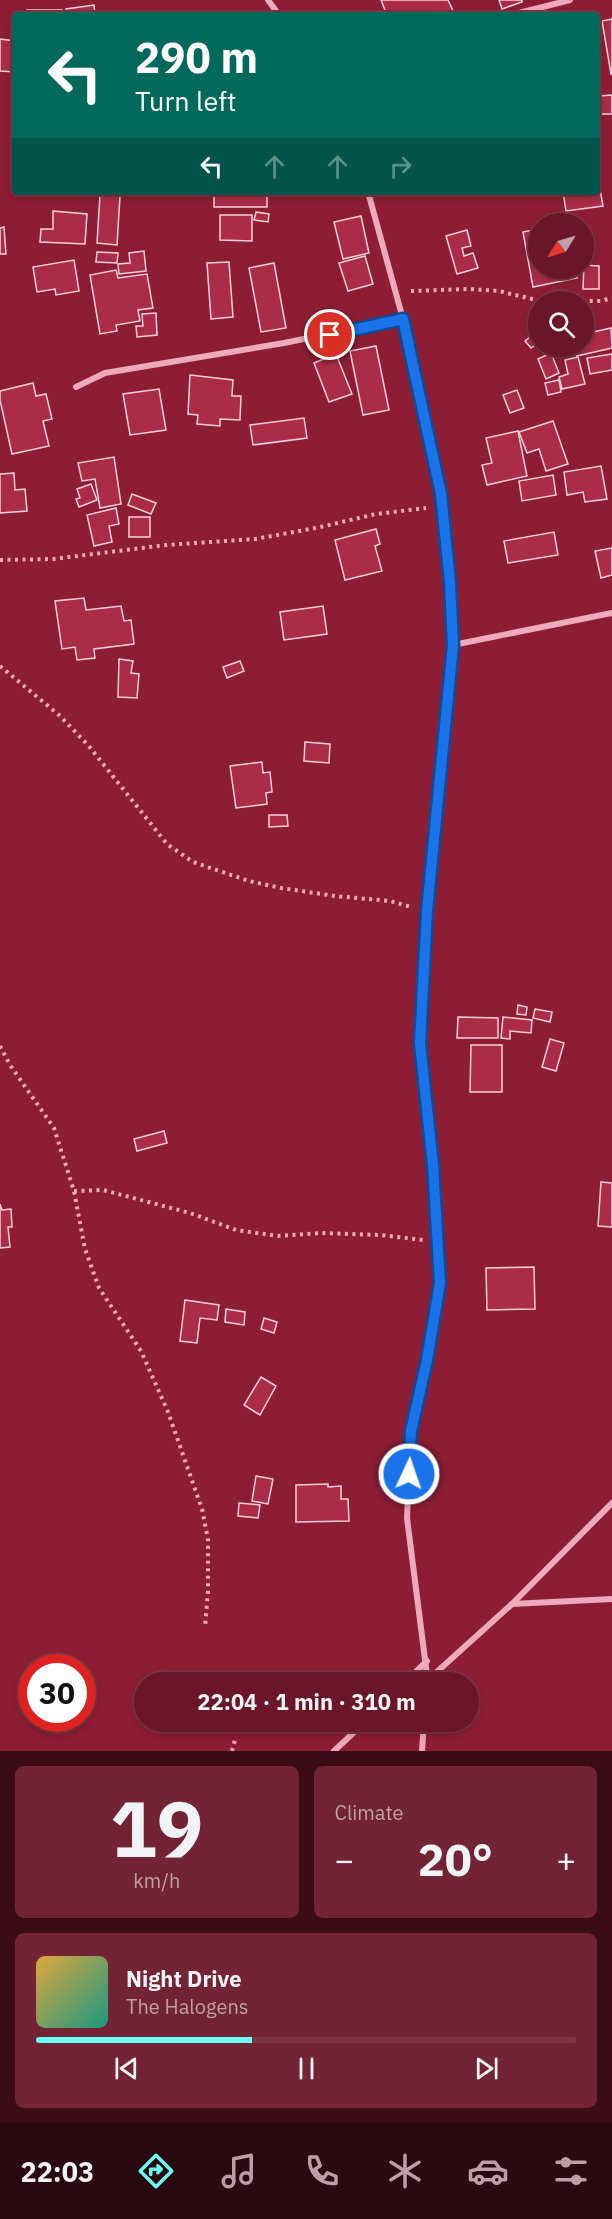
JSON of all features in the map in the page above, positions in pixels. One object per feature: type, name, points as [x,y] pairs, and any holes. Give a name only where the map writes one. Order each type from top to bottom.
[{"type":"street","points":[[523,12],[570,0]]},
{"type":"street","points":[[369,195],[403,319],[441,494],[450,582],[453,645],[427,911],[420,1043],[433,1165],[440,1283],[427,1360],[411,1431],[407,1518],[428,1672]]},
{"type":"street","points":[[76,387],[105,373],[284,343],[403,319]]},
{"type":"street","points":[[453,645],[612,613]]},
{"type":"street","points":[[439,1672],[512,1604],[612,1503]]},
{"type":"street","points":[[512,1604],[612,1599]]},
{"type":"street","points":[[416,1672],[427,1661]]},
{"type":"street","points":[[334,1751],[354,1732]]},
{"type":"street","points":[[422,1751],[423,1732]]},
{"type":"path","points":[[395,292],[469,289],[499,291],[540,301],[601,301],[612,298]]},
{"type":"path","points":[[0,560],[53,559],[166,545],[255,539],[376,514],[442,506]]},
{"type":"path","points":[[0,666],[59,715],[88,745],[167,844],[194,862],[281,888],[390,901],[427,911]]},
{"type":"path","points":[[0,1046],[10,1065],[54,1128],[74,1191],[85,1249],[99,1288],[141,1351],[168,1412],[202,1509],[208,1540],[205,1627]]},
{"type":"path","points":[[74,1191],[103,1190],[190,1213],[236,1230],[278,1236],[321,1233],[381,1235],[438,1242]]},
{"type":"path","points":[[232,1751],[235,1740]]},
{"type":"building","points":[[381,0],[448,0],[454,12],[386,12]]},
{"type":"building","points":[[499,0],[522,0],[522,2],[502,9]]},
{"type":"building","points":[[94,5],[95,12],[66,12],[66,9]]},
{"type":"building","points":[[27,10],[62,10],[62,12],[27,12]]},
{"type":"building","points":[[612,19],[612,74],[611,74],[602,21]]},
{"type":"building","points":[[0,39],[12,41],[12,72],[0,71]]},
{"type":"building","points":[[612,95],[612,114],[600,114],[600,96]]},
{"type":"building","points":[[600,189],[603,206],[566,211],[563,195],[600,195]]},
{"type":"building","points":[[100,195],[120,196],[117,245],[97,243]]},
{"type":"building","points":[[214,195],[267,195],[267,207],[214,207]]},
{"type":"building","points":[[53,211],[87,214],[85,244],[40,242],[41,229],[53,229]]},
{"type":"building","points":[[256,212],[269,214],[268,222],[254,220]]},
{"type":"building","points":[[220,215],[252,215],[252,241],[220,240]]},
{"type":"building","points":[[361,216],[369,253],[343,259],[334,222]]},
{"type":"building","points":[[4,227],[6,254],[0,254],[0,228]]},
{"type":"building","points":[[467,230],[471,246],[462,248],[464,256],[473,253],[478,268],[457,274],[446,236]]},
{"type":"building","points":[[528,231],[528,260],[523,232]]},
{"type":"building","points":[[144,251],[146,271],[119,274],[118,264],[130,263],[129,253]]},
{"type":"building","points":[[97,252],[118,253],[117,263],[96,262]]},
{"type":"building","points":[[365,256],[373,284],[348,291],[339,263]]},
{"type":"building","points":[[74,260],[79,291],[56,295],[55,289],[37,292],[33,267]]},
{"type":"building","points":[[229,262],[233,317],[211,319],[207,263]]},
{"type":"building","points":[[274,263],[286,328],[261,332],[249,268]]},
{"type":"building","points":[[594,266],[599,266],[599,289],[583,289],[583,279],[594,279]]},
{"type":"building","points":[[116,270],[118,278],[147,274],[153,308],[138,310],[140,321],[116,325],[117,331],[100,334],[90,275]]},
{"type":"building","points":[[532,279],[572,279],[533,287]]},
{"type":"building","points":[[156,313],[157,335],[137,337],[136,326],[143,326],[142,314]]},
{"type":"building","points":[[611,328],[612,348],[594,352],[594,332]]},
{"type":"building","points":[[376,346],[389,410],[363,415],[350,351]]},
{"type":"building","points":[[336,354],[352,394],[329,402],[314,363]]},
{"type":"building","points":[[612,354],[612,370],[590,374],[587,358]]},
{"type":"building","points":[[553,357],[559,373],[546,379],[538,359]]},
{"type":"building","points":[[578,357],[585,384],[562,389],[559,377],[568,374],[565,360]]},
{"type":"building","points":[[190,375],[233,380],[232,396],[241,396],[240,420],[220,419],[220,426],[197,424],[198,415],[188,414]]},
{"type":"building","points":[[559,380],[561,392],[548,395],[545,383]]},
{"type":"building","points":[[33,383],[36,396],[46,394],[52,419],[43,421],[49,446],[12,454],[0,391]]},
{"type":"building","points":[[159,389],[166,430],[130,435],[123,394]]},
{"type":"building","points":[[517,390],[524,408],[510,413],[503,395]]},
{"type":"building","points":[[304,418],[307,438],[253,445],[250,425]]},
{"type":"building","points":[[553,421],[568,464],[546,471],[539,449],[527,453],[519,432]]},
{"type":"building","points":[[518,431],[527,476],[487,485],[482,465],[492,463],[486,438]]},
{"type":"building","points":[[114,457],[121,504],[100,508],[95,479],[82,481],[78,463]]},
{"type":"building","points":[[601,466],[607,499],[585,502],[583,492],[567,495],[564,472]]},
{"type":"building","points":[[14,473],[15,490],[25,489],[27,511],[0,513],[0,474]]},
{"type":"building","points":[[553,475],[556,495],[522,501],[519,481]]},
{"type":"building","points":[[91,484],[97,500],[79,507],[76,499],[80,498],[77,489]]},
{"type":"building","points":[[132,494],[156,503],[151,514],[128,505]]},
{"type":"building","points":[[116,508],[119,524],[109,526],[112,542],[94,546],[87,515]]},
{"type":"building","points":[[129,517],[150,517],[150,537],[129,537]]},
{"type":"building","points":[[376,529],[380,544],[375,546],[382,571],[345,580],[335,540]]},
{"type":"building","points":[[554,532],[558,555],[508,563],[504,541]]},
{"type":"building","points":[[612,548],[612,575],[601,578],[595,551]]},
{"type":"building","points":[[84,598],[86,610],[121,606],[124,621],[131,620],[134,644],[94,649],[95,658],[77,660],[75,647],[62,649],[55,601]]},
{"type":"building","points":[[323,606],[327,634],[284,640],[280,612]]},
{"type":"building","points":[[119,659],[133,661],[131,673],[139,674],[137,698],[118,697]]},
{"type":"building","points":[[240,661],[244,671],[227,678],[223,667]]},
{"type":"building","points":[[305,742],[330,744],[329,763],[304,761]]},
{"type":"building","points":[[262,762],[263,773],[270,772],[272,792],[266,793],[267,804],[236,808],[230,766]]},
{"type":"building","points":[[269,815],[287,815],[288,826],[269,827]]},
{"type":"building","points":[[518,1005],[527,1007],[526,1015],[517,1014]]},
{"type":"building","points":[[535,1009],[552,1012],[550,1022],[533,1018]]},
{"type":"building","points":[[458,1017],[498,1018],[498,1038],[457,1038]]},
{"type":"building","points":[[503,1017],[532,1020],[531,1033],[510,1031],[510,1039],[501,1038]]},
{"type":"building","points":[[550,1039],[564,1043],[556,1071],[542,1067]]},
{"type":"building","points":[[471,1045],[502,1045],[502,1092],[470,1092]]},
{"type":"building","points":[[164,1131],[167,1143],[137,1151],[134,1139]]},
{"type":"building","points":[[601,1182],[612,1183],[612,1227],[598,1226]]},
{"type":"building","points":[[0,1204],[2,1210],[11,1209],[12,1227],[8,1227],[10,1247],[0,1248]]},
{"type":"building","points":[[534,1267],[535,1309],[487,1310],[486,1268]]},
{"type":"building","points":[[185,1300],[219,1305],[217,1320],[200,1318],[197,1343],[180,1341]]},
{"type":"building","points":[[226,1309],[245,1312],[244,1325],[225,1322]]},
{"type":"building","points":[[264,1318],[277,1322],[274,1333],[261,1329]]},
{"type":"building","points":[[261,1377],[276,1386],[260,1415],[244,1405]]},
{"type":"building","points":[[256,1476],[273,1479],[268,1504],[252,1501]]},
{"type":"building","points":[[328,1484],[328,1487],[341,1486],[341,1499],[348,1499],[349,1521],[296,1522],[296,1485]]},
{"type":"building","points":[[239,1503],[260,1505],[258,1518],[238,1516]]},
{"type":"route","points":[[330,335],[403,319],[441,494],[450,582],[453,645],[427,911],[420,1043],[433,1165],[440,1283],[427,1360],[411,1431],[409,1474]]}]
